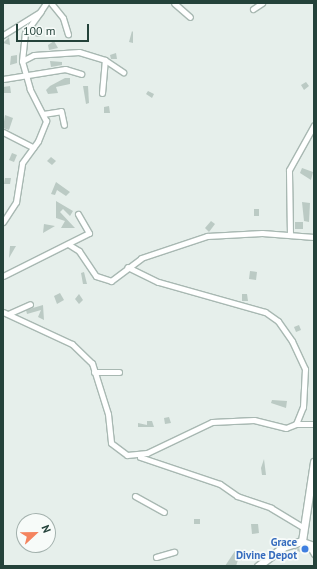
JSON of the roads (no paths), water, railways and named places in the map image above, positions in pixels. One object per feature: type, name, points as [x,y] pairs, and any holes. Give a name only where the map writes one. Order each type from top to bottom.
[{"type":"street","points":[[3,222],[16,202],[22,163],[43,131],[44,114],[27,78],[22,61],[25,33],[46,3]]},
{"type":"street","points":[[51,3],[63,18],[68,34]]},
{"type":"street","points":[[174,3],[190,17]]},
{"type":"street","points":[[253,9],[262,3]]},
{"type":"street","points":[[3,35],[40,12]]},
{"type":"street","points":[[22,61],[34,55],[79,52],[105,60],[123,72]]},
{"type":"street","points":[[102,93],[105,60]]},
{"type":"street","points":[[3,79],[27,78],[65,69],[81,74]]},
{"type":"street","points":[[44,114],[61,111],[64,125]]},
{"type":"street","points":[[290,236],[289,170],[314,125]]},
{"type":"street","points":[[3,132],[32,147]]},
{"type":"street","points":[[3,276],[46,252],[68,244],[89,233],[78,214]]},
{"type":"street","points":[[68,244],[79,251],[101,280],[111,282],[127,267],[207,236],[314,237]]},
{"type":"street","points":[[127,267],[158,282],[265,312],[278,320],[292,341],[305,369],[303,407],[296,424]]},
{"type":"street","points":[[5,313],[30,304]]},
{"type":"street","points":[[5,313],[42,329],[53,338],[72,344],[92,363],[108,414],[111,443],[126,455],[220,484],[237,496],[271,508],[303,527]]},
{"type":"street","points":[[94,372],[119,372]]},
{"type":"street","points":[[135,457],[180,440],[212,422],[254,420],[286,428],[296,424],[314,424]]},
{"type":"street","points":[[314,462],[303,527],[308,543],[314,554]]},
{"type":"street","points":[[135,496],[164,512]]},
{"type":"street","points":[[258,566],[283,547],[308,543]]},
{"type":"street","points":[[156,557],[174,552]]},
{"type":"place","name":"Grace Divine Depot","points":[[305,549]]}]
